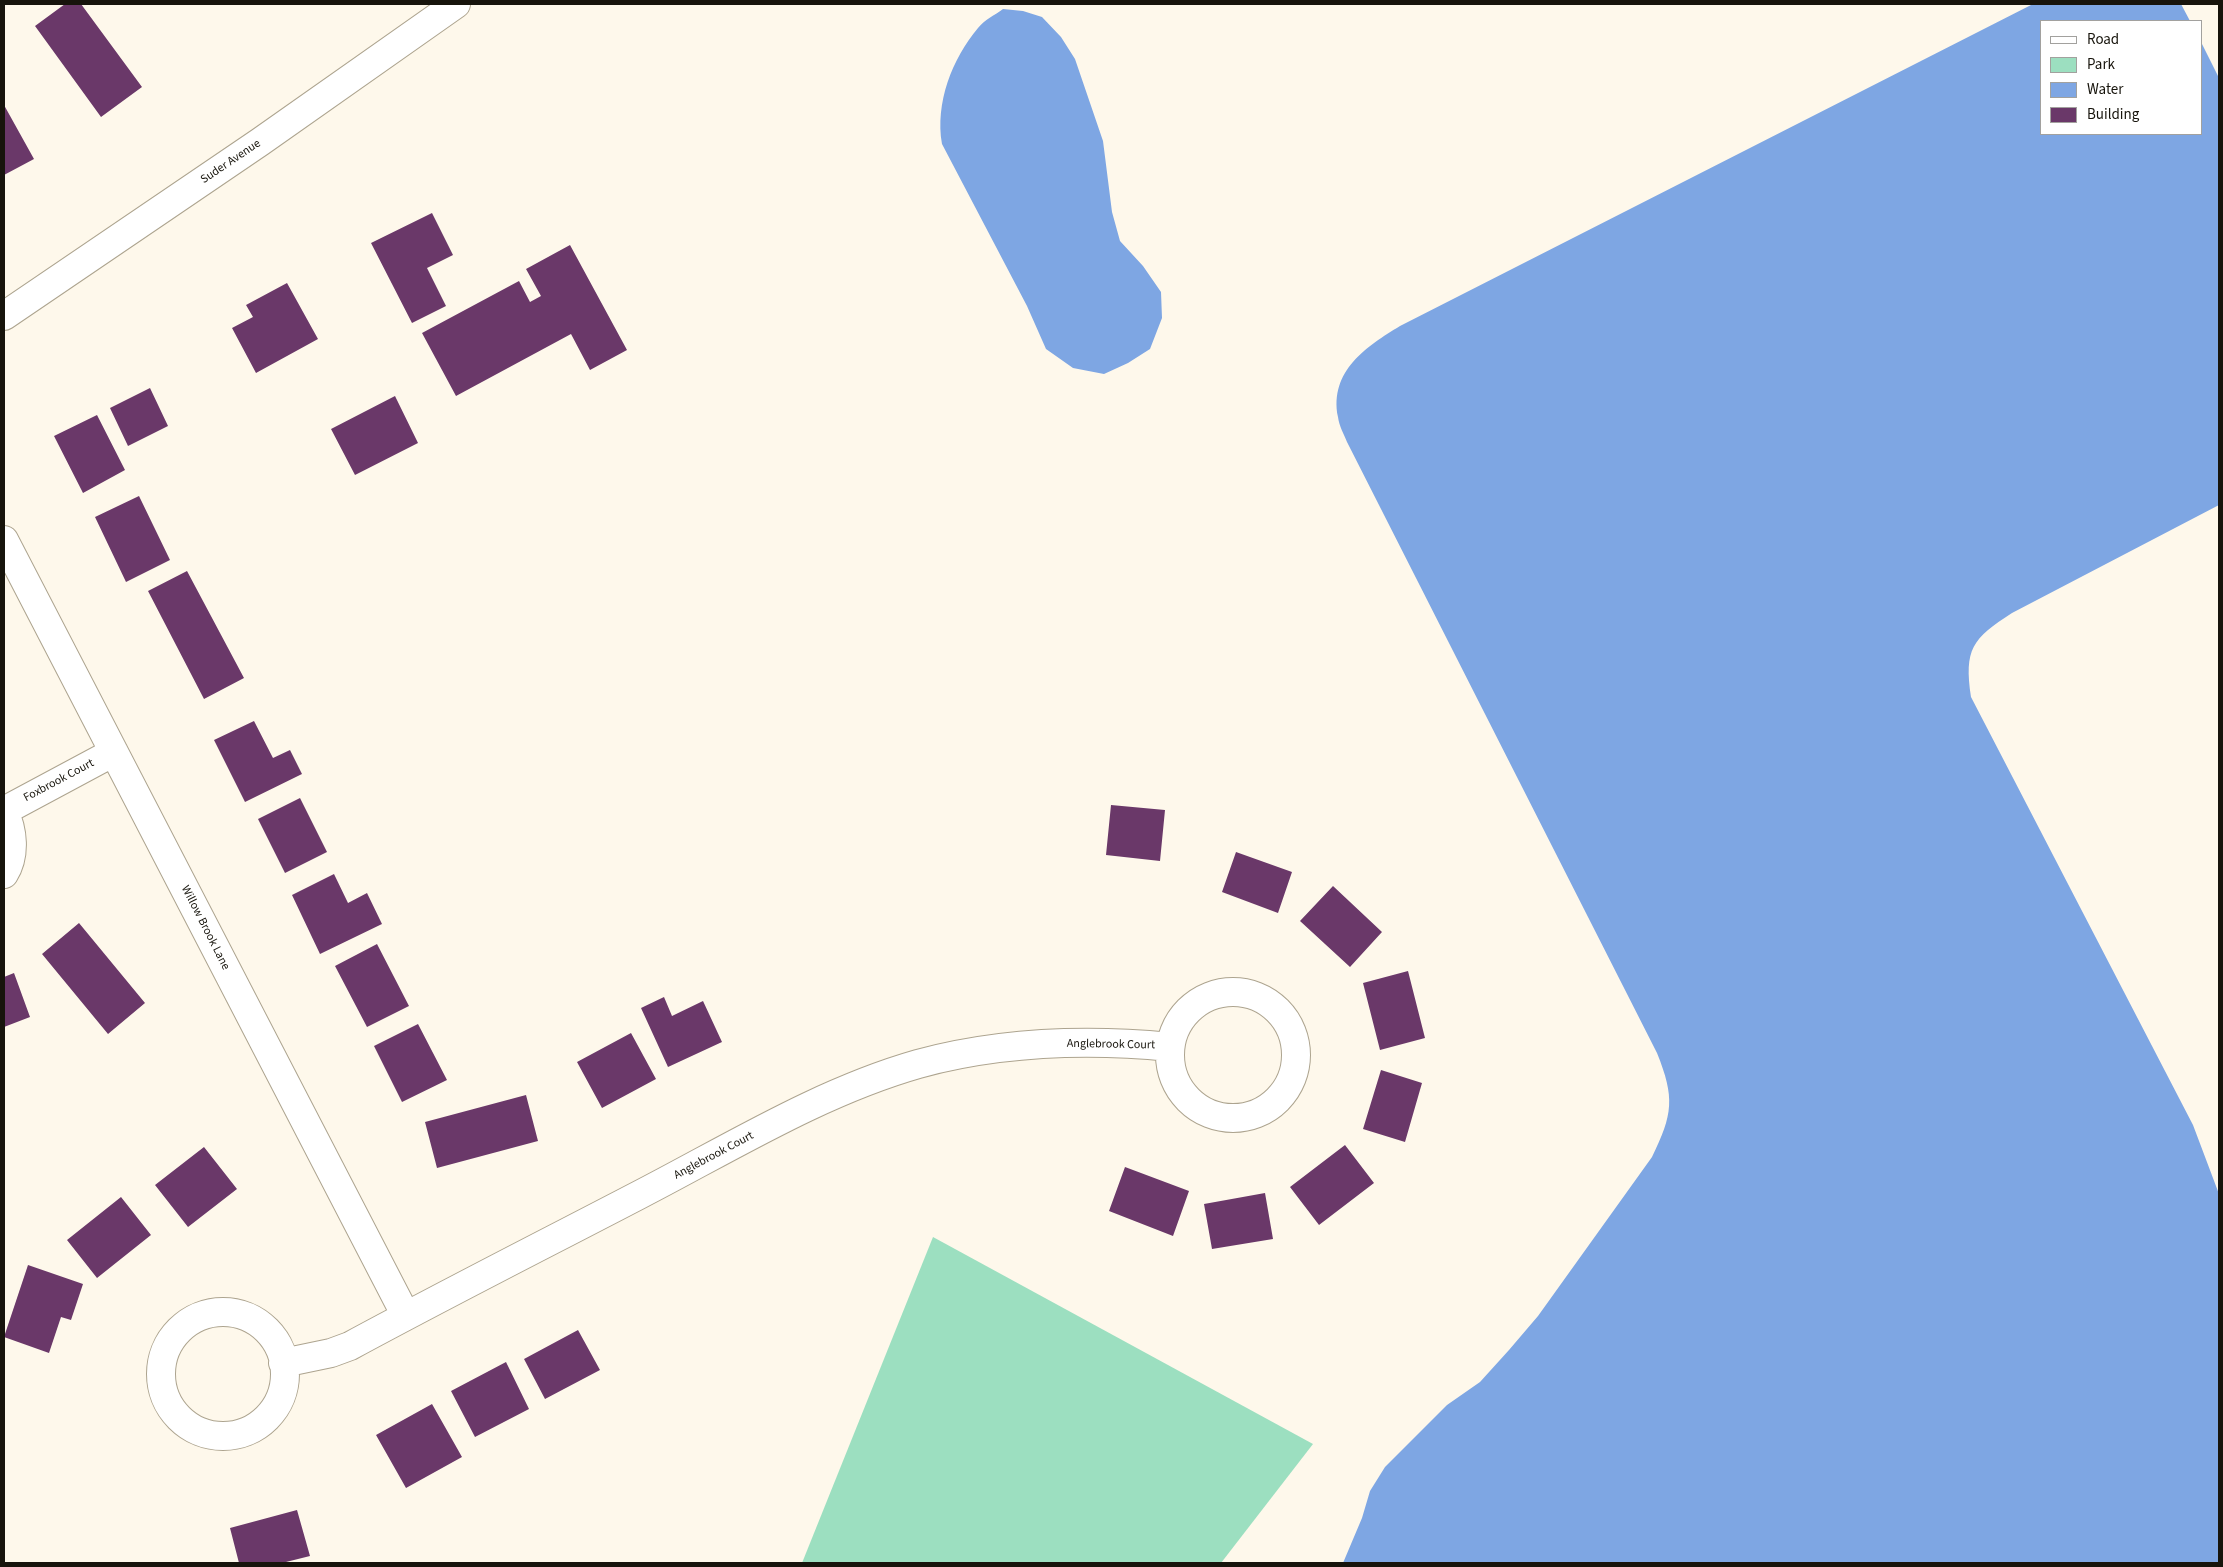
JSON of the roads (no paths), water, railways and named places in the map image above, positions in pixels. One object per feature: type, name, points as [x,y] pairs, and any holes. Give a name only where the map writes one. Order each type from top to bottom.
[{"type":"street","name":"Suder Avenue","points":[[4,316],[260,142],[456,4]]},
{"type":"street","name":"Willow Brook Lane","points":[[4,540],[406,1316]]},
{"type":"street","name":"Foxbrook Court","points":[[4,874],[8,867],[12,844],[9,821],[4,811],[114,752]]},
{"type":"street","name":"Anglebrook Court","points":[[1228,991],[1250,994],[1270,1003],[1285,1019],[1295,1043],[1296,1065],[1288,1086],[1274,1103],[1256,1114],[1228,1118],[1207,1113],[1188,1100],[1176,1085],[1170,1064],[1170,1047],[1170,1041],[1179,1021],[1194,1004],[1207,996],[1228,991]]},
{"type":"street","name":"Anglebrook Court","points":[[283,1362],[332,1353],[782,1120],[857,1086],[908,1068],[971,1052],[1039,1045],[1129,1043],[1170,1047]]},
{"type":"street","points":[[210,1312],[231,1312],[252,1318],[270,1332],[277,1342],[283,1362],[286,1375],[281,1398],[268,1418],[249,1432],[230,1437],[207,1435],[187,1426],[172,1412],[162,1393],[160,1371],[164,1351],[174,1333],[190,1320],[210,1312]]},
{"type":"water","points":[[2033,4],[2181,4],[2189,20],[2040,20],[2040,135],[2203,135],[2203,46],[2219,78],[2219,505],[1998,622],[1980,638],[1974,647],[1970,656],[1969,681],[1971,697],[2193,1125],[2219,1194],[2219,1563],[1343,1563],[1362,1518],[1370,1491],[1385,1467],[1447,1405],[1480,1382],[1538,1316],[1652,1157],[1668,1117],[1669,1106],[1667,1082],[1657,1053],[1340,427],[1337,401],[1339,386],[1345,373],[1364,351],[1400,326]]},
{"type":"water","points":[[1003,9],[1023,11],[1042,17],[1061,37],[1075,59],[1103,141],[1112,212],[1120,241],[1143,266],[1161,292],[1162,318],[1150,349],[1128,363],[1104,374],[1073,368],[1046,349],[1027,306],[942,144],[940,129],[943,97],[953,68],[960,53],[980,25]]}]
